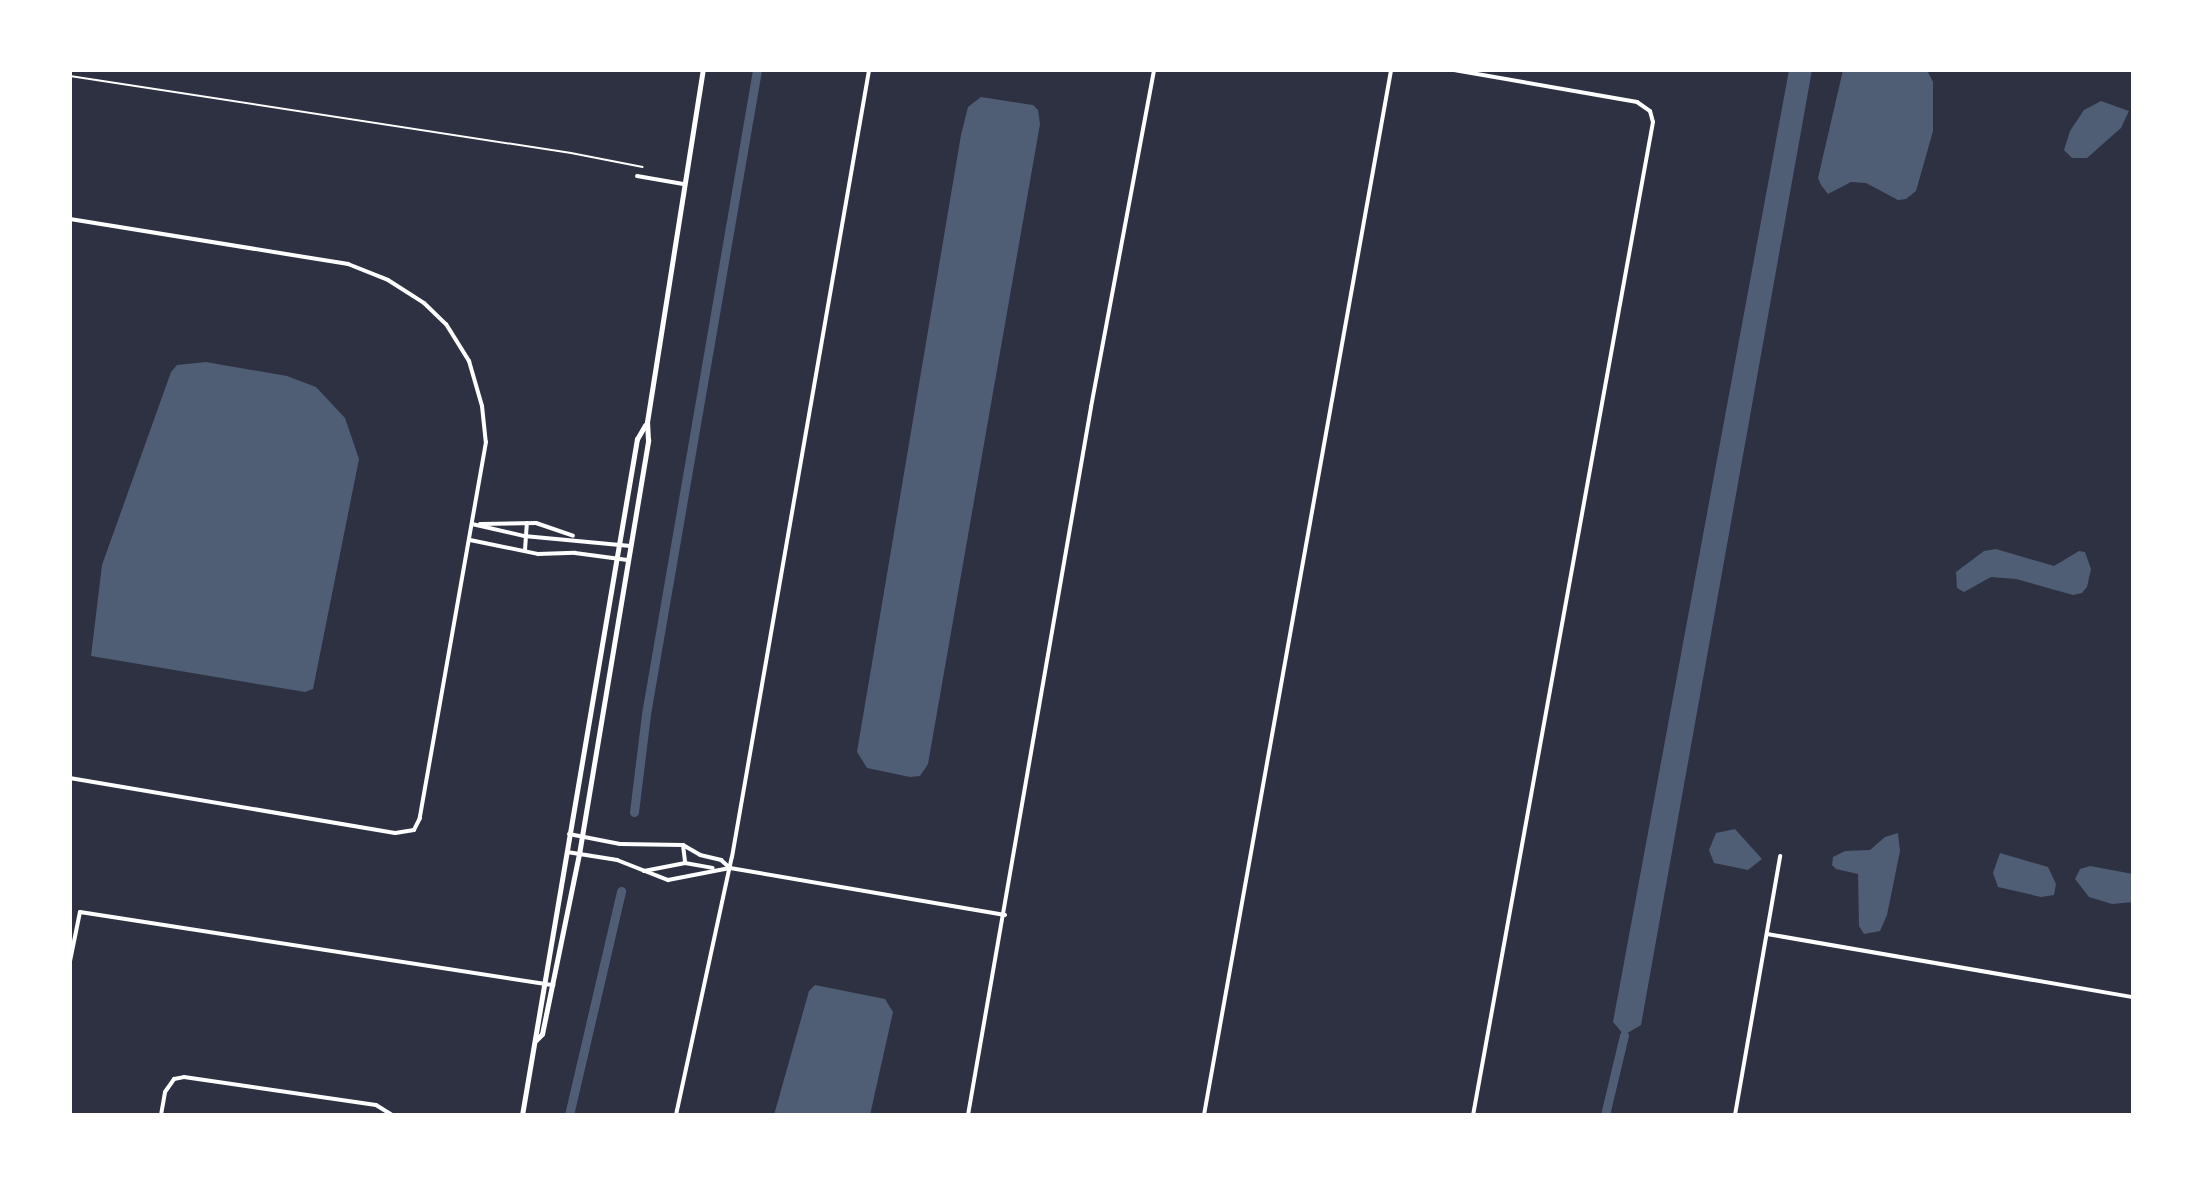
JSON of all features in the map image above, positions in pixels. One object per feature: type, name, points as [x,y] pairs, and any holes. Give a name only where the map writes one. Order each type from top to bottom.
[{"type":"street","points":[[536,1040],[542,1034],[579,854],[648,440],[647,422],[703,70]]},
{"type":"street","points":[[676,1115],[730,868],[869,70]]},
{"type":"street","points":[[968,1115],[1005,915],[1050,638],[1154,70]]},
{"type":"street","points":[[1204,1115],[1391,70]]},
{"type":"street","points":[[1454,70],[1637,102],[1650,111],[1653,122],[1473,1115]]},
{"type":"street","points":[[637,176],[683,184]]},
{"type":"street","points":[[70,219],[348,264],[388,280],[424,303],[446,324],[469,361],[482,406],[486,442],[414,830],[395,833],[70,778]]},
{"type":"street","points":[[522,1115],[637,439],[647,422]]},
{"type":"street","points":[[472,524],[527,523],[555,528],[579,538]]},
{"type":"street","points":[[525,550],[527,523]]},
{"type":"street","points":[[472,524],[527,536],[579,538],[631,546]]},
{"type":"street","points":[[470,540],[525,550],[628,560]]},
{"type":"street","points":[[569,834],[620,844],[667,842],[683,845],[700,855],[721,860],[730,868]]},
{"type":"street","points":[[683,845],[685,863]]},
{"type":"street","points":[[565,851],[617,860],[668,880],[730,868],[1005,915]]},
{"type":"street","points":[[1735,1115],[1780,856]]},
{"type":"street","points":[[642,871],[685,863],[699,863],[717,870]]},
{"type":"street","points":[[70,961],[80,912],[553,985]]},
{"type":"street","points":[[1767,934],[2133,997]]},
{"type":"street","points":[[161,1115],[165,1092],[174,1079],[184,1077],[376,1105],[392,1115]]},
{"type":"path","points":[[70,76],[571,153],[643,167]]},
{"type":"water","points":[[1789,70],[1812,70],[1641,1025],[1624,1035],[1613,1022]]},
{"type":"water","points":[[1843,70],[1928,72],[1933,82],[1933,131],[1916,191],[1906,199],[1898,200],[1866,183],[1851,182],[1828,194],[1821,185],[1818,178]]},
{"type":"water","points":[[981,97],[1033,105],[1038,110],[1040,124],[928,764],[920,776],[910,777],[867,768],[857,752],[961,135],[968,107]]},
{"type":"water","points":[[2101,101],[2129,111],[2121,128],[2087,158],[2072,158],[2064,150],[2070,131],[2084,110]]},
{"type":"water","points":[[206,362],[287,376],[316,387],[345,418],[359,459],[313,689],[305,692],[91,656],[102,565],[171,372],[177,365]]},
{"type":"water","points":[[1996,549],[2054,566],[2079,551],[2085,552],[2091,569],[2087,587],[2082,593],[2073,595],[2016,579],[1991,577],[1964,592],[1957,588],[1956,572],[1984,551]]},
{"type":"water","points":[[1735,829],[1762,859],[1748,870],[1714,863],[1709,850],[1716,833]]},
{"type":"water","points":[[1898,833],[1900,851],[1887,915],[1880,931],[1864,934],[1859,926],[1858,874],[1836,869],[1832,865],[1833,857],[1845,851],[1870,850],[1885,837]]},
{"type":"water","points":[[2000,853],[2048,867],[2056,884],[2054,895],[2041,897],[1998,887],[1993,873]]},
{"type":"water","points":[[2090,866],[2133,874],[2133,902],[2112,904],[2089,897],[2075,879],[2080,869]]},
{"type":"water","points":[[815,985],[885,999],[893,1012],[870,1115],[774,1115],[809,991]]},
{"type":"waterway","points":[[634,812],[646,714],[757,70]]},
{"type":"waterway","points":[[569,1115],[621,891]]},
{"type":"waterway","points":[[1605,1115],[1624,1035]]}]
